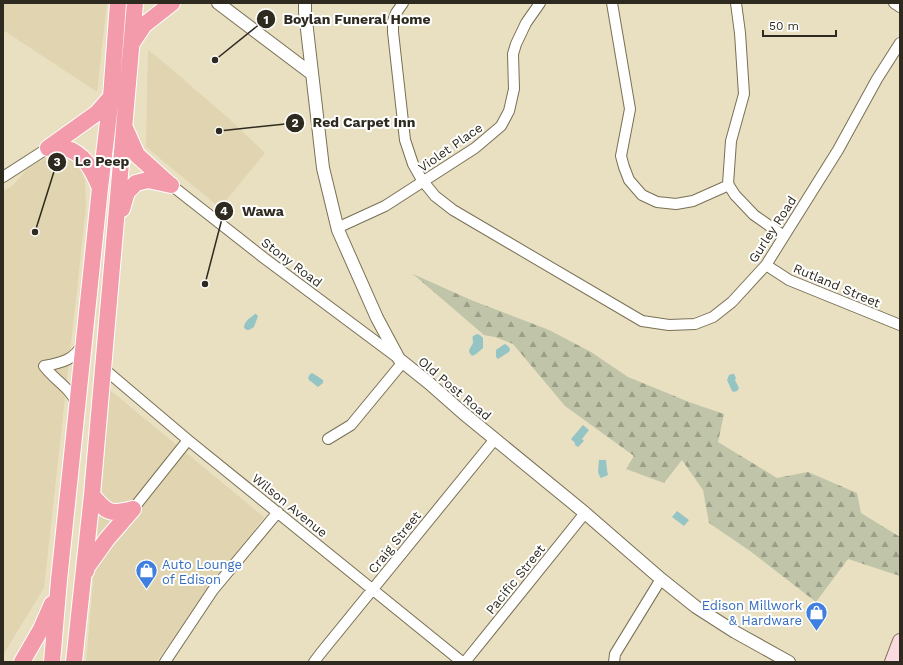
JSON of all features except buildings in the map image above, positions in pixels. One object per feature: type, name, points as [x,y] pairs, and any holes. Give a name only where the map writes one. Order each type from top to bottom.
[{"type":"highway","points":[[52,662],[77,406],[111,96],[118,3]]},
{"type":"highway","points":[[74,662],[92,495],[135,3]]},
{"type":"highway","points":[[131,44],[144,25],[172,3]]},
{"type":"highway","points":[[48,148],[97,113],[111,96]]},
{"type":"highway","points":[[124,126],[136,155],[171,185]]},
{"type":"highway","points":[[48,148],[63,148],[72,150],[80,155],[94,173],[100,188]]},
{"type":"highway","points":[[114,248],[122,206],[127,192],[136,184],[148,180],[171,185]]},
{"type":"highway","points":[[92,495],[106,510],[119,513],[133,509]]},
{"type":"highway","points":[[80,608],[87,567],[107,539],[133,509]]},
{"type":"highway","points":[[22,662],[48,614],[59,580]]},
{"type":"highway","points":[[22,662],[29,657],[34,656],[38,657],[44,662]]},
{"type":"main road","points":[[892,662],[900,641]]},
{"type":"street","points":[[218,3],[312,74]]},
{"type":"street","name":"Old Post Road","points":[[305,3],[323,168],[337,228],[377,318],[401,360],[585,513],[661,580],[696,607],[735,632],[789,662]]},
{"type":"street","name":"Gurley Road","points":[[403,3],[396,13],[393,21],[393,32],[405,140],[413,164],[423,181],[435,196],[453,210],[642,321],[669,325],[695,324],[713,317],[732,302],[766,264],[838,150],[877,79],[900,43]]},
{"type":"street","name":"Violet Place","points":[[337,228],[385,206],[475,148],[501,126],[509,111],[514,89],[513,54],[516,44],[526,22],[540,3]]},
{"type":"street","points":[[612,3],[630,109],[621,156],[629,180],[642,195],[657,202],[676,204],[692,201],[729,185]]},
{"type":"street","points":[[736,3],[740,33],[744,94],[731,141],[728,184],[735,196],[754,215],[784,236]]},
{"type":"street","points":[[894,3],[900,7]]},
{"type":"street","points":[[3,177],[48,148]]},
{"type":"street","name":"Stony Road","points":[[171,185],[264,258],[401,360]]},
{"type":"street","name":"Rutland Street","points":[[766,264],[789,280],[900,325]]},
{"type":"street","points":[[77,406],[73,396],[61,382],[50,374],[44,366],[61,363],[71,358],[81,347],[84,339]]},
{"type":"street","points":[[328,440],[351,425],[401,360]]},
{"type":"street","name":"Wilson Avenue","points":[[103,368],[188,440],[464,662]]},
{"type":"street","name":"Craig Street","points":[[314,662],[495,439]]},
{"type":"street","points":[[133,509],[188,440]]},
{"type":"street","points":[[165,662],[213,590],[278,512]]},
{"type":"street","name":"Pacific Street","points":[[464,662],[585,513]]},
{"type":"street","points":[[614,662],[615,654],[661,580]]},
{"type":"shaded area","points":[[3,3],[107,3],[97,92],[3,30]]},
{"type":"shaded area","points":[[148,50],[226,116],[265,153],[220,208],[146,147]]},
{"type":"shaded area","points":[[53,155],[67,157],[78,164],[85,180],[86,208],[44,588],[3,655],[3,191],[12,186],[27,169]]},
{"type":"shaded area","points":[[110,390],[264,517],[156,662],[86,662]]},
{"type":"green space","points":[[413,274],[471,300],[549,330],[591,352],[628,377],[689,402],[724,414],[718,442],[777,478],[808,472],[857,493],[861,513],[900,537],[900,576],[848,559],[816,602],[750,551],[709,523],[703,490],[682,460],[664,483],[626,469],[634,456],[565,406],[513,344],[495,337],[484,335]]},
{"type":"water","points":[[255,314],[258,316],[254,327],[247,330],[244,328],[245,323]]},
{"type":"water","points":[[477,334],[483,338],[483,348],[472,356],[469,351],[473,343],[473,336]]},
{"type":"water","points":[[505,344],[510,350],[498,359],[496,357],[496,350]]},
{"type":"water","points":[[312,373],[323,380],[323,383],[318,387],[308,378]]},
{"type":"water","points":[[734,374],[736,378],[735,380],[739,388],[734,392],[732,391],[727,380],[729,375]]},
{"type":"water","points":[[583,425],[589,430],[582,439],[584,441],[578,447],[571,439]]},
{"type":"water","points":[[599,460],[606,460],[608,475],[601,478],[598,472]]},
{"type":"water","points":[[677,511],[689,520],[684,526],[672,517]]},
{"type":"place","name":"Boylan Funeral Home","points":[[215,60]]},
{"type":"place","name":"Red Carpet Inn","points":[[219,131]]},
{"type":"place","name":"Le Peep","points":[[35,232]]},
{"type":"place","name":"Wawa","points":[[205,284]]},
{"type":"place","name":"Auto Lounge of Edison","points":[[146,590]]},
{"type":"place","name":"Edison Millwork & Hardware","points":[[817,632]]}]
